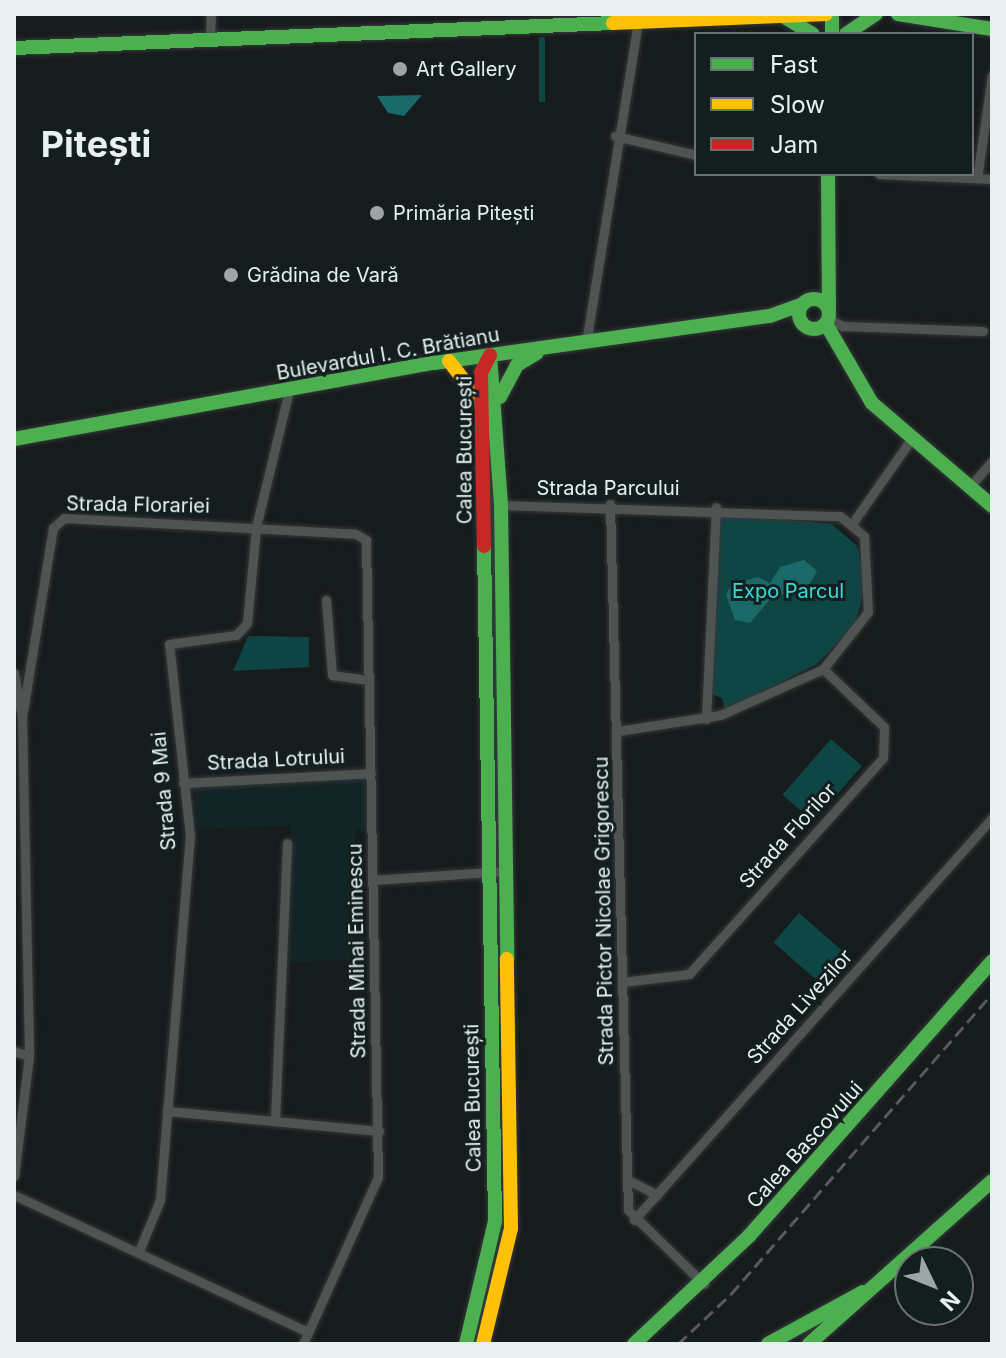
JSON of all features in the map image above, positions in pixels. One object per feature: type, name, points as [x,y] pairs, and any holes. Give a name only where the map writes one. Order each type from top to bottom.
[{"type":"main road","points":[[14,48],[639,18],[826,14]]},
{"type":"main road","points":[[849,32],[876,14]]},
{"type":"main road","points":[[898,14],[970,19],[992,29]]},
{"type":"main road","points":[[782,16],[810,32]]},
{"type":"main road","points":[[828,176],[825,320],[835,349],[872,403],[972,484],[992,506]]},
{"type":"main road","name":"Bulevardul I. C. Brătianu","points":[[14,439],[449,361],[770,316],[806,302],[827,284]]},
{"type":"main road","points":[[800,321],[806,302],[825,320]]},
{"type":"main road","name":"Bulevardul I. C. Brătianu","points":[[770,316],[800,321],[825,320]]},
{"type":"main road","points":[[449,361],[490,406],[517,365],[547,349]]},
{"type":"main road","name":"Calea București","points":[[466,1344],[495,1221],[489,871],[490,355]]},
{"type":"main road","name":"Calea București","points":[[483,1344],[511,1228],[501,505],[490,406]]},
{"type":"main road","name":"Calea Bascovului","points":[[634,1344],[704,1284],[991,962]]},
{"type":"main road","points":[[809,1344],[863,1292],[992,1181]]},
{"type":"main road","points":[[768,1344],[863,1292]]},
{"type":"street","points":[[210,39],[211,14]]},
{"type":"street","points":[[586,343],[615,136],[639,18]]},
{"type":"street","points":[[977,178],[992,75]]},
{"type":"street","points":[[615,136],[694,155]]},
{"type":"street","points":[[928,176],[992,179]]},
{"type":"street","points":[[825,320],[842,326],[983,331]]},
{"type":"street","name":"Strada 9 Mai","points":[[139,1251],[158,1212],[190,836],[169,644],[242,630],[256,527],[289,391]]},
{"type":"street","points":[[618,731],[706,719],[823,669],[868,612],[868,549],[854,521],[912,438]]},
{"type":"street","points":[[972,484],[992,461]]},
{"type":"street","name":"Strada Pictor Nicolae Grigorescu","points":[[610,504],[628,1180],[634,1220]]},
{"type":"street","name":"Strada Parcului","points":[[501,505],[716,507],[854,521]]},
{"type":"street","points":[[706,719],[716,507]]},
{"type":"street","name":"Strada Florariei","points":[[22,717],[56,522],[256,527],[366,540]]},
{"type":"street","name":"Strada Mihai Eminescu","points":[[303,1344],[375,1189],[379,1131],[366,540]]},
{"type":"street","points":[[326,600],[332,675],[369,680]]},
{"type":"street","name":"Strada Florilor","points":[[623,982],[689,974],[883,758],[884,727],[823,669]]},
{"type":"street","points":[[14,673],[22,717],[18,836],[29,1056],[14,1176]]},
{"type":"street","name":"Strada Lotrului","points":[[183,783],[371,773]]},
{"type":"street","name":"Strada Livezilor","points":[[634,1220],[992,818]]},
{"type":"street","points":[[275,1120],[287,843]]},
{"type":"street","points":[[373,880],[505,871]]},
{"type":"street","points":[[14,1051],[29,1056]]},
{"type":"street","points":[[167,1111],[379,1131]]},
{"type":"street","points":[[628,1180],[657,1195]]},
{"type":"street","points":[[14,1195],[308,1332]]},
{"type":"street","points":[[634,1220],[704,1284]]},
{"type":"shaded area","points":[[422,95],[404,116],[388,113],[377,96]]},
{"type":"shaded area","points":[[804,560],[817,571],[806,590],[773,596],[750,623],[735,620],[726,594],[732,584],[758,577],[770,583],[780,567]]},
{"type":"shaded area","points":[[248,636],[309,637],[309,667],[233,671]]},
{"type":"shaded area","points":[[367,780],[366,829],[355,830],[357,936],[364,936],[365,959],[290,962],[291,826],[197,829],[194,785]]},
{"type":"green space","points":[[539,37],[545,37],[545,102],[539,102]]},
{"type":"green space","points":[[497,372],[511,1228],[483,1344],[466,1344],[492,1249],[483,408]]},
{"type":"green space","name":"Expo Parcul","points":[[718,514],[832,524],[857,546],[867,581],[855,625],[817,664],[725,710],[722,698],[711,694]]},
{"type":"green space","points":[[831,739],[862,766],[813,822],[782,795]]},
{"type":"green space","points":[[799,913],[849,956],[823,986],[773,942]]},
{"type":"railway","points":[[678,1344],[731,1294],[992,994]]},
{"type":"traffic: fast","points":[[832,14],[832,32]]},
{"type":"traffic: fast","points":[[849,32],[876,14]]},
{"type":"traffic: fast","points":[[898,14],[992,29]]},
{"type":"traffic: fast","points":[[786,18],[810,32]]},
{"type":"traffic: fast","points":[[14,48],[613,23]]},
{"type":"traffic: fast","points":[[828,176],[829,309]]},
{"type":"traffic: fast","points":[[814,299],[825,303],[829,314],[825,325],[814,329],[803,325],[799,314],[803,303],[814,299]]},
{"type":"traffic: fast","points":[[14,439],[434,363],[770,316],[803,304]]},
{"type":"traffic: fast","points":[[826,324],[872,403],[992,506]]},
{"type":"traffic: fast","points":[[500,397],[517,365],[537,353]]},
{"type":"traffic: fast","points":[[490,355],[501,505],[507,959]]},
{"type":"traffic: fast","points":[[466,1344],[495,1221],[484,546]]},
{"type":"traffic: fast","points":[[634,1344],[749,1236],[992,961]]},
{"type":"traffic: fast","points":[[809,1344],[992,1181]]},
{"type":"traffic: fast","points":[[768,1344],[863,1292]]},
{"type":"traffic: slow","points":[[613,23],[826,14]]},
{"type":"traffic: slow","points":[[449,361],[480,401]]},
{"type":"traffic: slow","points":[[483,1344],[511,1228],[507,959]]},
{"type":"traffic: jam","points":[[484,546],[481,373],[490,355]]},
{"type":"place","name":"Art Gallery","points":[[400,69]]},
{"type":"place","name":"Primăria Pitești","points":[[377,213]]},
{"type":"place","name":"Grădina de Vară","points":[[231,275]]},
{"type":"district","name":"Pitești","points":[[96,145]]}]
